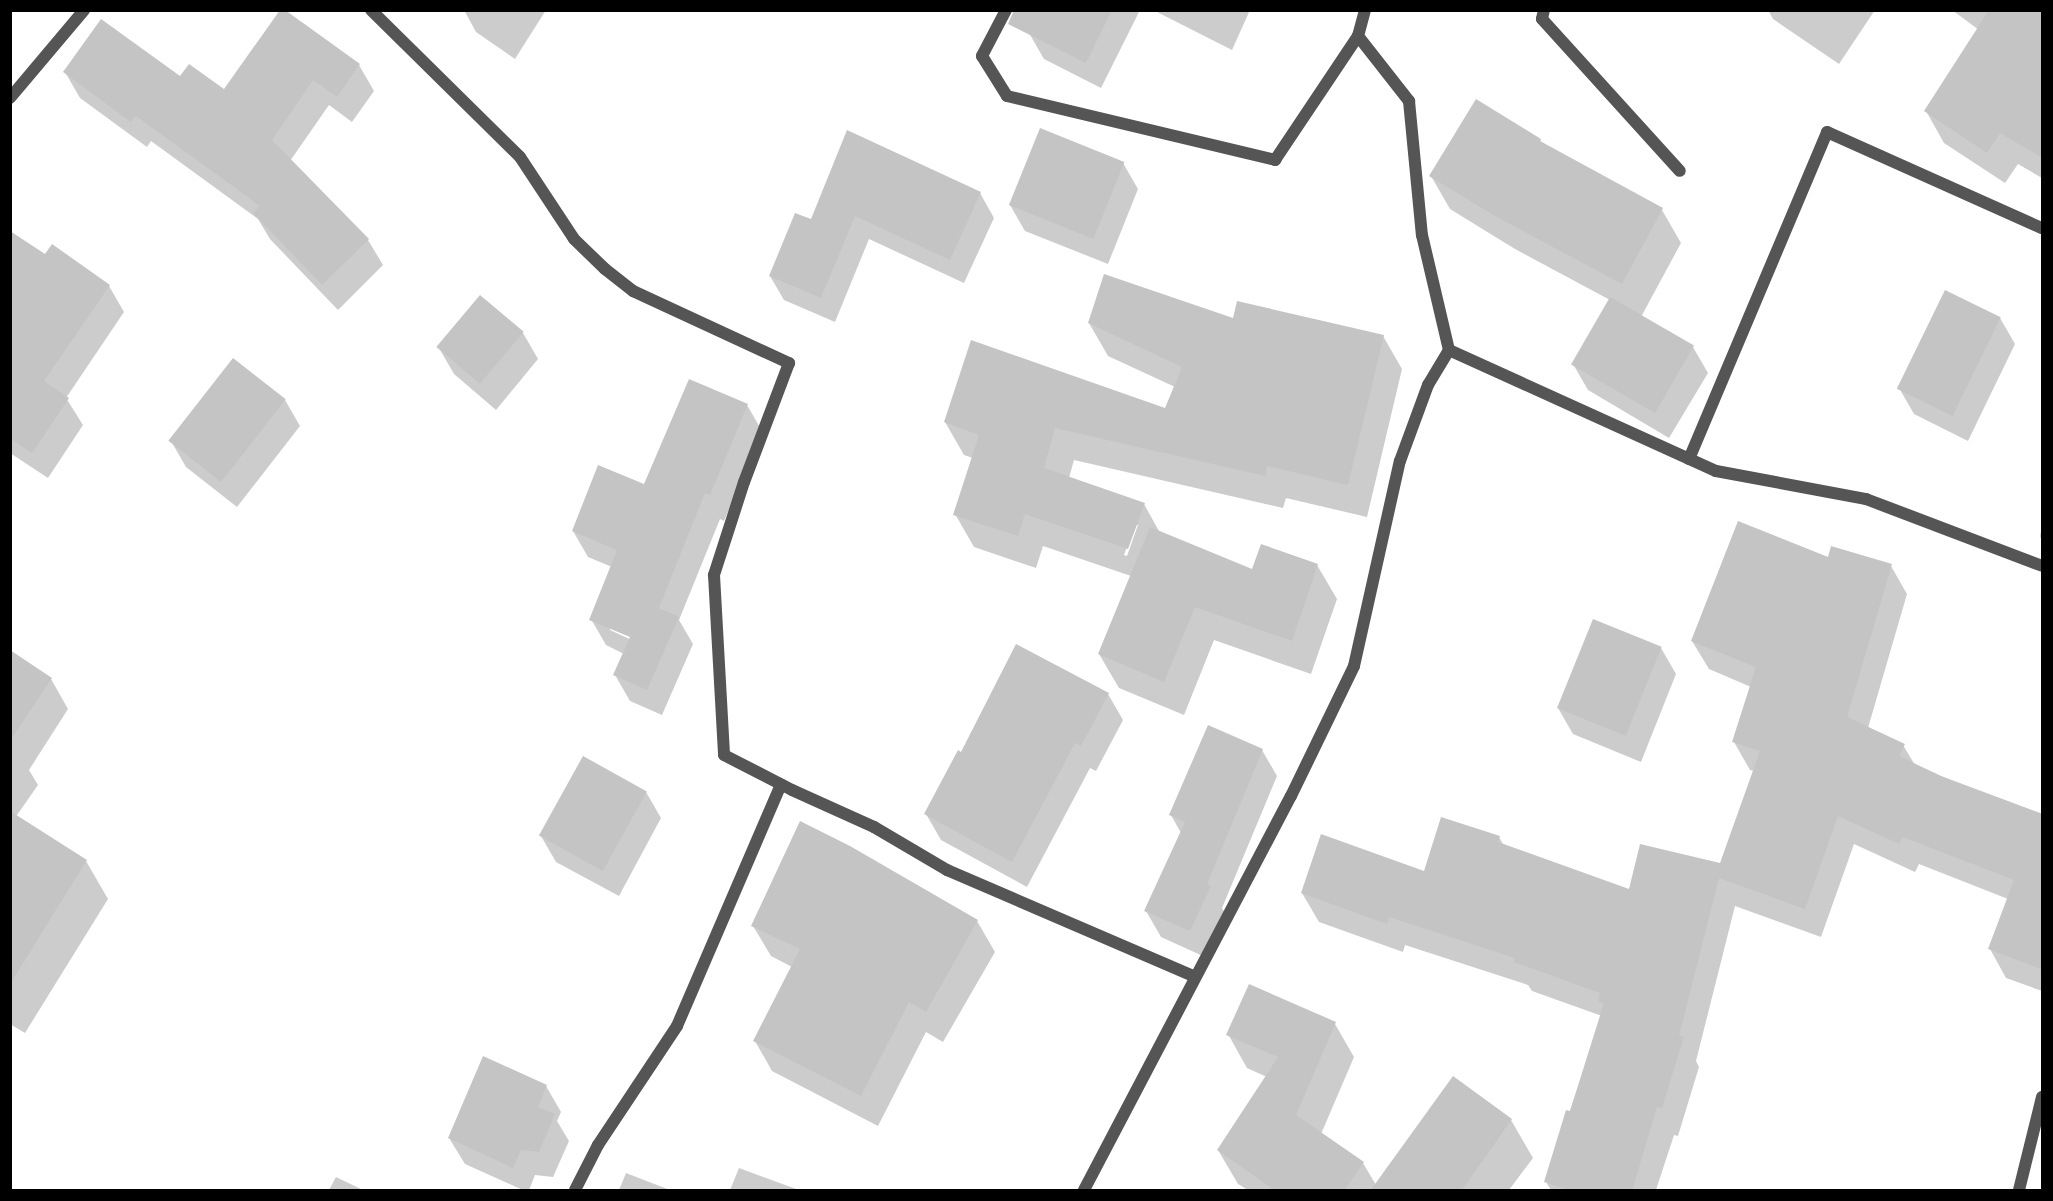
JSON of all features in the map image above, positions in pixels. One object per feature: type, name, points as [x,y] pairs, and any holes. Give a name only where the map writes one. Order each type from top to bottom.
[{"type":"street","points":[[10,98],[84,10]]},
{"type":"street","points":[[371,10],[520,157],[574,239],[605,269],[633,291],[789,363],[744,482],[714,575],[724,755],[874,827],[947,870],[1195,977]]},
{"type":"street","points":[[1006,10],[982,56],[1007,96],[1275,160],[1358,36],[1365,10]]},
{"type":"street","points":[[1544,10],[1542,19],[1680,171]]},
{"type":"street","points":[[1084,1191],[1291,796],[1354,666],[1383,547],[1400,461],[1428,385],[1449,350],[1422,235],[1409,101],[1358,36]]},
{"type":"street","points":[[1689,459],[1827,132],[2043,228]]},
{"type":"street","points":[[1449,350],[1716,471],[1866,499],[2043,566]]},
{"type":"street","points":[[575,1191],[598,1145],[677,1026],[781,784]]},
{"type":"street","points":[[2019,1191],[2043,1097]]},
{"type":"building","points":[[280,10],[285,10],[360,64],[337,97],[313,80],[272,140],[369,239],[322,285],[253,213],[260,206],[136,116],[131,122],[63,72],[101,19],[180,76],[189,64],[224,89]]},
{"type":"building","points":[[1014,10],[1112,10],[1086,63],[1008,24]]},
{"type":"building","points":[[1989,10],[2043,10],[2043,158],[2000,133],[1987,153],[1924,111]]},
{"type":"building","points":[[1476,99],[1541,139],[1540,141],[1663,208],[1622,284],[1495,216],[1429,176]]},
{"type":"building","points":[[1040,128],[1124,162],[1093,239],[1009,205]]},
{"type":"building","points":[[847,130],[981,192],[950,260],[855,216],[821,298],[769,276],[795,213],[811,219]]},
{"type":"building","points":[[10,231],[45,254],[52,244],[110,285],[44,381],[69,398],[32,453],[10,438]]},
{"type":"building","points":[[1104,274],[1233,318],[1237,301],[1384,335],[1348,485],[1267,466],[1265,476],[1055,428],[1044,468],[1145,503],[1128,549],[1025,514],[1018,536],[953,515],[979,435],[944,422],[971,340],[1165,408],[1182,367],[1088,323]]},
{"type":"building","points":[[1945,290],[2001,317],[1953,416],[1897,389]]},
{"type":"building","points":[[480,295],[524,332],[480,384],[436,347]]},
{"type":"building","points":[[1610,297],[1694,346],[1655,413],[1571,365]]},
{"type":"building","points":[[233,358],[286,399],[221,482],[168,441]]},
{"type":"building","points":[[689,379],[748,404],[710,495],[705,493],[659,608],[679,617],[647,690],[613,675],[630,637],[589,620],[617,550],[572,531],[598,465],[644,484]]},
{"type":"building","points":[[1738,521],[1828,557],[1831,546],[1892,564],[1847,717],[1905,744],[1899,756],[1941,776],[2043,814],[2043,970],[1988,949],[2014,880],[1903,837],[1899,844],[1838,816],[1805,909],[1719,878],[1679,1036],[1684,1037],[1662,1108],[1657,1107],[1632,1191],[1572,1191],[1544,1182],[1566,1110],[1570,1111],[1604,1003],[1598,1001],[1600,993],[1514,962],[1515,958],[1389,917],[1387,924],[1301,893],[1321,834],[1424,871],[1441,817],[1500,836],[1498,842],[1629,889],[1640,844],[1720,863],[1760,751],[1732,742],[1756,667],[1691,641]]},
{"type":"building","points":[[1150,527],[1252,569],[1261,544],[1318,564],[1292,641],[1195,607],[1164,682],[1098,654]]},
{"type":"building","points":[[1593,619],[1662,647],[1626,736],[1557,708]]},
{"type":"building","points":[[1016,644],[1109,693],[1081,746],[1075,743],[1012,862],[924,814],[958,750],[961,752]]},
{"type":"building","points":[[10,650],[52,678],[10,741]]},
{"type":"building","points":[[1208,725],[1263,749],[1207,884],[1211,886],[1190,931],[1144,911],[1185,822],[1169,815]]},
{"type":"building","points":[[583,756],[647,791],[603,871],[539,836]]},
{"type":"building","points":[[10,811],[87,860],[10,984]]},
{"type":"building","points":[[800,821],[850,846],[978,920],[926,1012],[909,1002],[861,1096],[753,1041],[800,949],[751,926]]},
{"type":"building","points":[[1249,984],[1336,1022],[1296,1115],[1364,1162],[1344,1191],[1276,1191],[1217,1150],[1278,1057],[1226,1035]]},
{"type":"building","points":[[483,1056],[547,1085],[538,1107],[555,1114],[539,1152],[521,1150],[513,1168],[448,1138]]},
{"type":"building","points":[[1453,1076],[1512,1119],[1461,1191],[1370,1191]]}]
